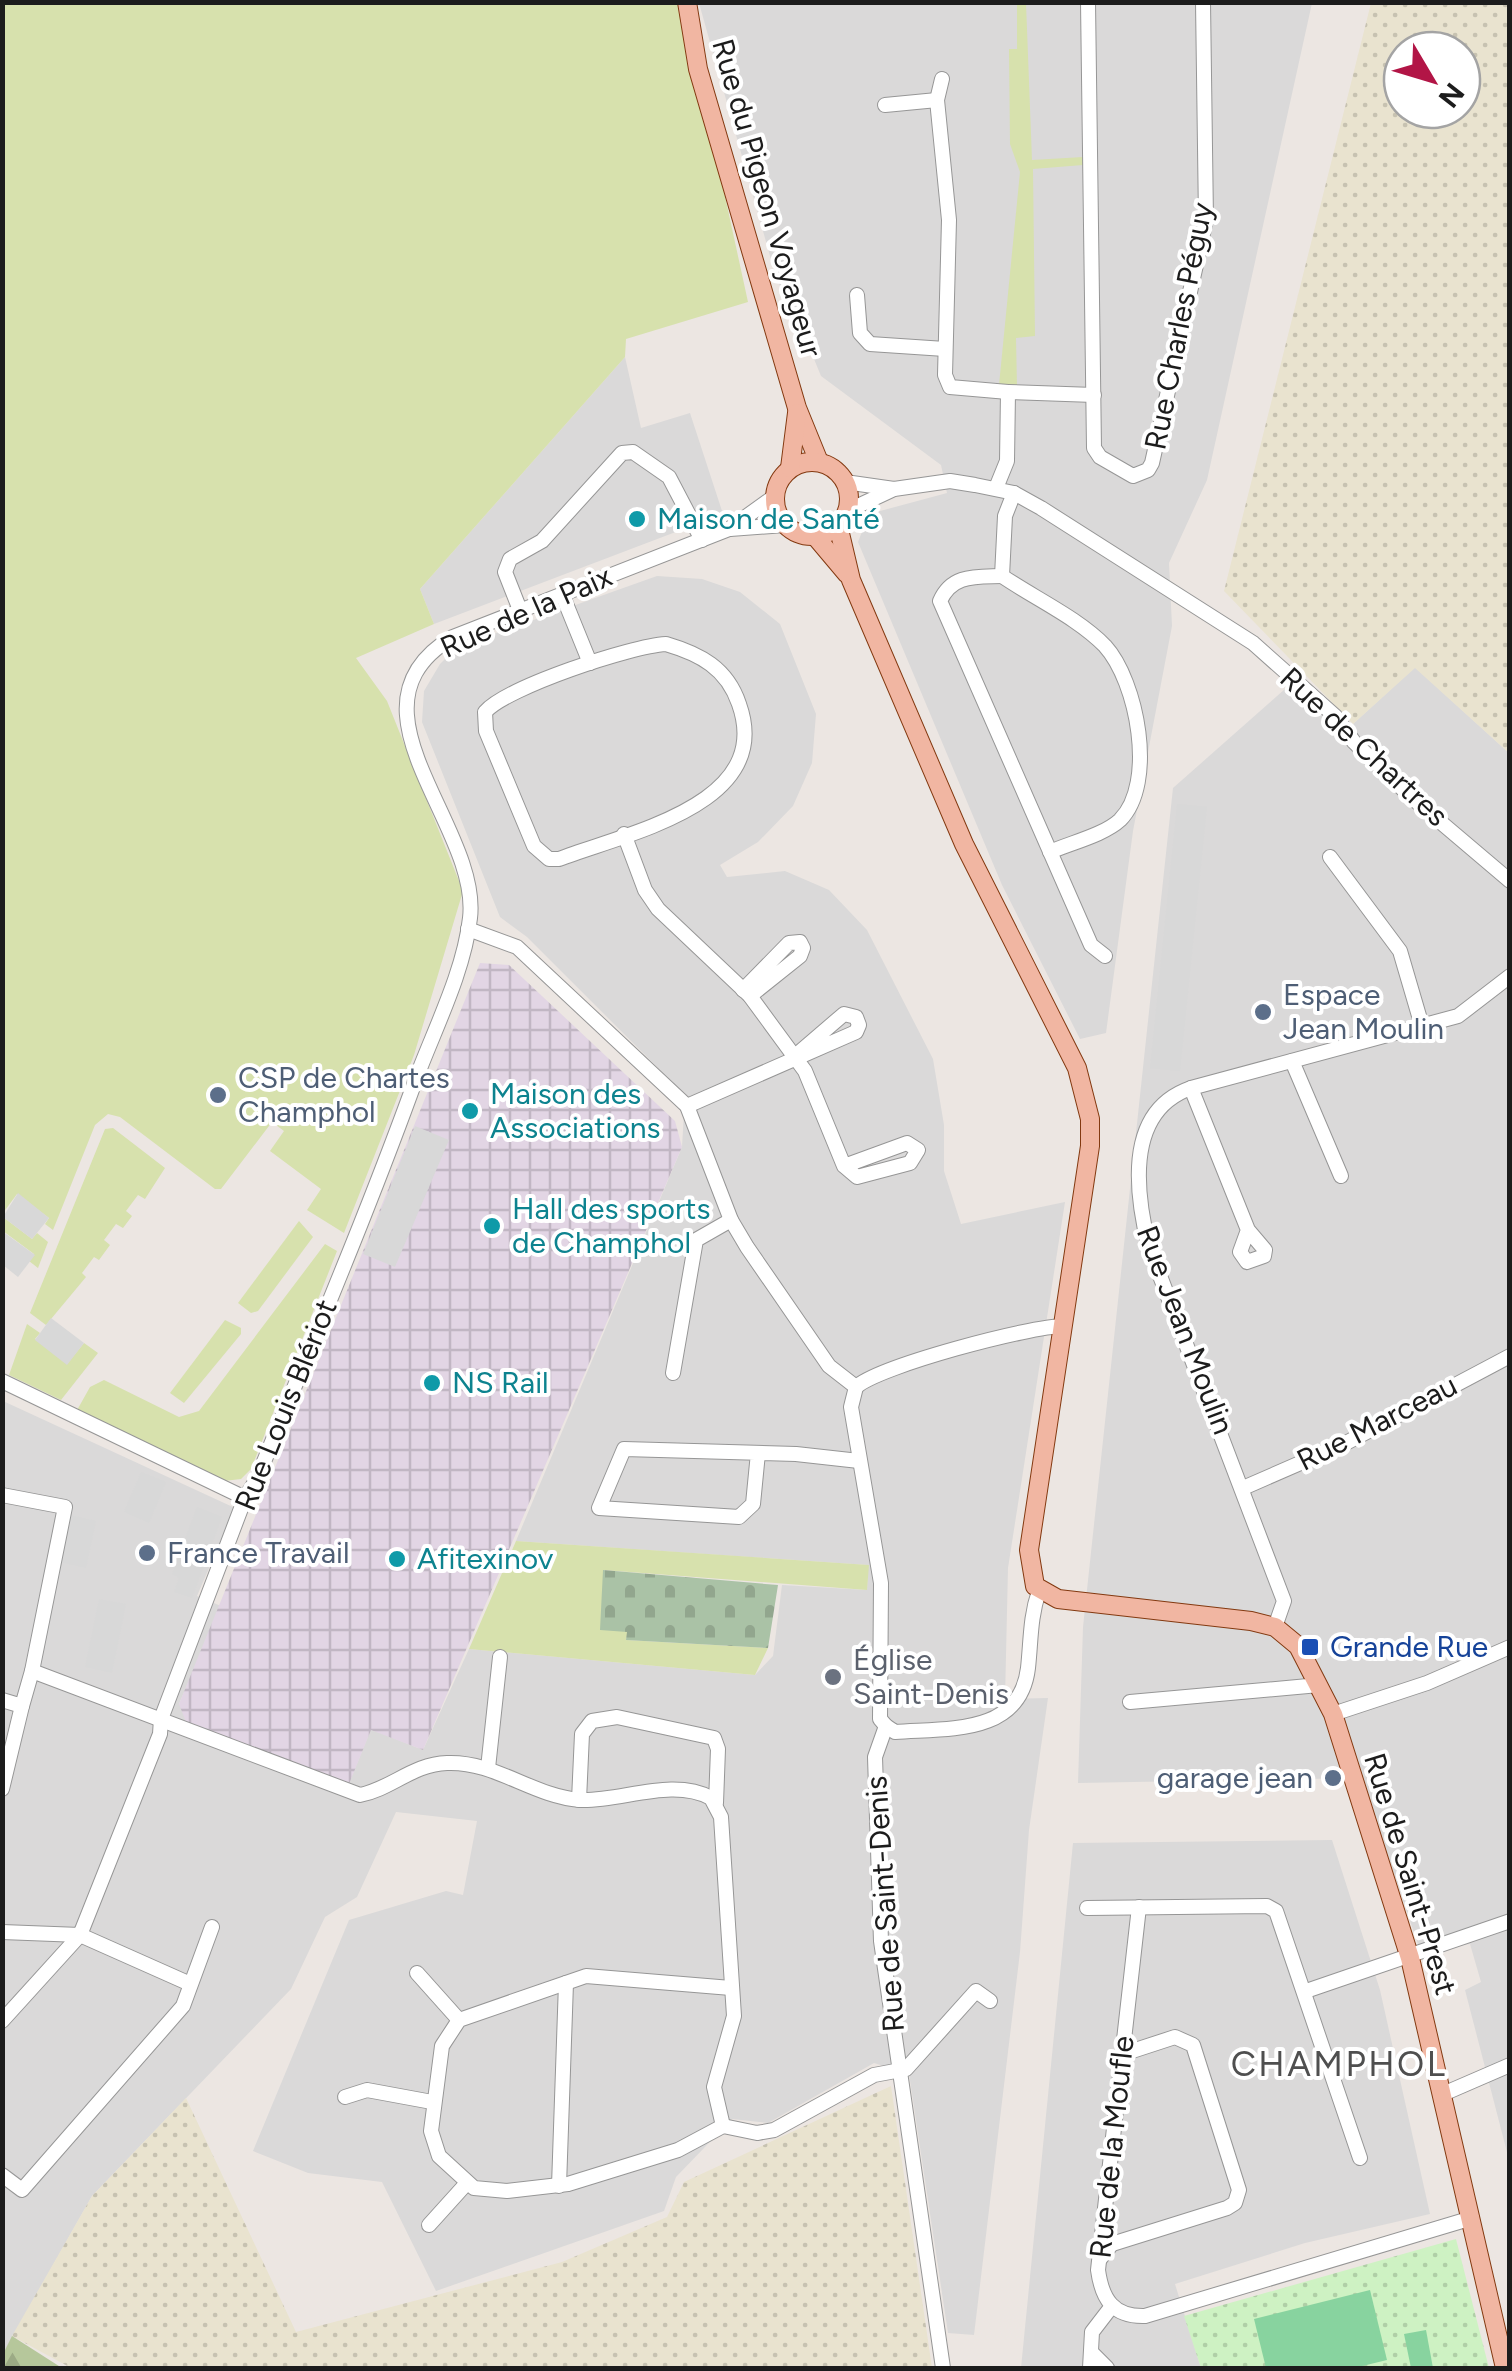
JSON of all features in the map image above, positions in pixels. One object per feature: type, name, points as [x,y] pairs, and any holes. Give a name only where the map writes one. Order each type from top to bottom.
[{"type":"main road","name":"Rue du Pigeon Voyageur","points":[[687,2],[698,69],[797,408],[820,462]]},
{"type":"main road","name":"Rue du Pigeon Voyageur","points":[[790,468],[797,408]]},
{"type":"main road","points":[[842,518],[815,536],[799,534],[785,525],[775,496],[780,480],[790,468],[820,462],[834,469],[845,482],[842,518],[851,580],[964,844],[1077,1068],[1086,1097],[1090,1146],[1029,1550],[1030,1568],[1039,1591],[1058,1598],[1275,1627]]},
{"type":"main road","points":[[815,536],[851,580]]},
{"type":"main road","name":"Rue de Saint-Prest","points":[[1275,1627],[1298,1646],[1332,1714],[1410,1958],[1505,2368]]},
{"type":"street","name":"Rue Charles Péguy","points":[[1088,2],[1096,453],[1132,476],[1148,470],[1206,220],[1203,2]]},
{"type":"street","points":[[942,79],[937,100],[949,220],[944,375],[950,388],[1094,395]]},
{"type":"street","points":[[885,105],[937,100]]},
{"type":"street","points":[[857,295],[860,333],[870,344],[945,349]]},
{"type":"street","points":[[996,488],[1007,461],[1008,392]]},
{"type":"street","points":[[520,610],[504,572],[510,558],[542,541],[622,453],[632,452],[668,477],[702,540]]},
{"type":"street","points":[[845,482],[894,489]]},
{"type":"street","name":"Rue de Chartres","points":[[894,489],[950,482],[1014,493],[1187,599],[1280,667],[1412,797],[1510,881]]},
{"type":"street","points":[[842,518],[894,489]]},
{"type":"street","points":[[1002,576],[1005,516],[1014,493]]},
{"type":"street","name":"Rue de la Paix","points":[[468,929],[469,891],[411,740],[406,696],[425,658],[438,646],[520,610],[729,529],[775,496]]},
{"type":"street","name":"Rue de la Paix","points":[[729,529],[785,525]]},
{"type":"street","points":[[1050,852],[1117,823],[1131,806],[1143,746],[1141,728],[1109,650],[1002,576],[965,577],[946,587],[940,601],[1050,852],[1091,944],[1105,956]]},
{"type":"street","points":[[562,594],[590,663]]},
{"type":"street","points":[[666,644],[694,652],[716,666],[732,686],[745,729],[731,778],[714,795],[624,834],[559,859],[542,855],[486,731],[486,712],[492,704],[641,645],[666,644]]},
{"type":"street","points":[[624,834],[645,890],[658,910],[746,993],[795,1056],[844,1166]]},
{"type":"street","points":[[1330,856],[1400,951],[1422,1026]]},
{"type":"street","points":[[468,929],[516,947],[688,1106],[731,1220],[829,1366],[856,1388],[880,1374],[1026,1330],[1064,1326]]},
{"type":"street","name":"Rue Louis Blériot","points":[[80,1935],[160,1734],[161,1719],[245,1498],[258,1478],[404,1112],[468,929]]},
{"type":"street","name":"Rue Jean Moulin","points":[[1275,1627],[1284,1601],[1149,1247],[1140,1211],[1142,1144],[1147,1122],[1168,1097],[1422,1026],[1478,1005],[1510,976]]},
{"type":"street","points":[[688,1106],[795,1056]]},
{"type":"street","points":[[1292,1061],[1341,1176]]},
{"type":"street","points":[[1191,1088],[1248,1230]]},
{"type":"street","points":[[673,1373],[692,1253],[705,1232],[731,1220]]},
{"type":"street","name":"Rue Marceau","points":[[1243,1488],[1344,1444],[1510,1356]]},
{"type":"street","points":[[2,1381],[245,1498]]},
{"type":"street","name":"Rue de Saint-Denis","points":[[856,1388],[851,1407],[881,1583],[880,1719],[886,1726],[875,1757],[881,1941],[943,2368]]},
{"type":"street","points":[[758,1453],[753,1504],[739,1516],[599,1508],[624,1450],[758,1453],[859,1461]]},
{"type":"street","points":[[2,1495],[65,1507],[32,1671],[2,1789]]},
{"type":"street","points":[[886,1726],[895,1732],[983,1724],[1002,1716],[1024,1688],[1031,1618],[1039,1591]]},
{"type":"street","points":[[1332,1714],[1427,1683],[1510,1647]]},
{"type":"street","points":[[488,1768],[500,1657]]},
{"type":"street","points":[[32,1671],[360,1795],[435,1764],[488,1768],[548,1796],[580,1800],[670,1790],[704,1795],[716,1803]]},
{"type":"street","points":[[1130,1702],[1319,1684]]},
{"type":"street","points":[[2,1700],[22,1706]]},
{"type":"street","points":[[580,1800],[582,1734],[598,1718],[617,1717],[714,1738],[718,1749],[716,1803],[721,1817],[732,1988],[732,2034],[714,2088],[722,2126]]},
{"type":"street","points":[[1087,1908],[1267,1906],[1282,1918],[1360,2158]]},
{"type":"street","name":"Rue de la Moufle","points":[[1112,2306],[1102,2293],[1099,2261],[1139,1907]]},
{"type":"street","points":[[1307,1995],[1510,1921]]},
{"type":"street","points":[[2,2175],[22,2190],[182,2006],[212,1928]]},
{"type":"street","points":[[2,1932],[80,1935],[188,1983]]},
{"type":"street","points":[[2,2021],[80,1935]]},
{"type":"street","points":[[416,1973],[459,2020]]},
{"type":"street","points":[[732,1988],[586,1976],[459,2020],[442,2046],[432,2102],[432,2130],[439,2156],[466,2184],[506,2191],[559,2186],[678,2150],[722,2126],[757,2133],[774,2130],[874,2074],[906,2068],[976,1991],[990,2001]]},
{"type":"street","points":[[559,2186],[566,1982]]},
{"type":"street","points":[[1099,2261],[1112,2244],[1227,2208],[1235,2203],[1240,2190],[1194,2044],[1175,2037],[1120,2054]]},
{"type":"street","points":[[1443,2094],[1510,2065]]},
{"type":"street","points":[[345,2098],[367,2090],[432,2102]]},
{"type":"street","points":[[429,2225],[466,2184]]},
{"type":"street","points":[[1107,2368],[1091,2361],[1092,2332],[1112,2306],[1133,2316],[1145,2316],[1472,2218]]},
{"type":"shaded area","points":[[699,3],[1312,3],[1207,480],[1169,563],[1172,626],[1133,831],[1106,1033],[1080,1039],[1002,885],[858,542],[869,514],[947,493],[941,465],[821,376],[789,298],[777,281]]},
{"type":"shaded area","points":[[1371,3],[1509,3],[1509,753],[1415,668],[1353,724],[1224,591]]},
{"type":"shaded area","points":[[625,357],[641,428],[690,413],[723,514],[434,624],[420,589]]},
{"type":"shaded area","points":[[657,576],[702,579],[740,592],[780,624],[816,714],[812,763],[793,806],[758,842],[720,865],[727,877],[785,871],[829,890],[867,930],[933,1059],[944,1125],[944,1171],[961,1224],[1065,1202],[1008,1568],[1005,1699],[1048,1698],[1029,1830],[1020,1952],[974,2335],[948,2333],[909,2074],[874,2063],[768,2123],[732,2119],[676,2177],[664,2211],[436,2291],[382,2182],[308,2173],[253,2151],[349,1920],[446,1891],[463,1895],[477,1821],[396,1812],[357,1897],[325,1917],[291,1989],[92,2196],[3,2354],[3,1401],[235,1508],[197,1596],[221,1606],[179,1704],[349,1783],[371,1729],[423,1750],[469,1649],[755,1675],[773,1656],[782,1585],[867,1590],[868,1565],[516,1541],[682,1147],[685,1095],[527,937],[500,917],[422,722],[424,691],[440,664],[457,647]]},
{"type":"shaded area","points":[[1415,667],[1509,753],[1508,2156],[1465,1990],[1481,1982],[1470,1944],[1420,1950],[1361,1778],[1078,1783],[1083,1627],[1173,788],[1285,689],[1353,724]]},
{"type":"shaded area","points":[[1177,804],[1207,807],[1180,1071],[1150,1068]]},
{"type":"shaded area","points":[[480,963],[509,965],[675,1121],[682,1147],[423,1750],[371,1730],[349,1784],[186,1722],[179,1704]]},
{"type":"shaded area","points":[[415,1126],[449,1140],[395,1267],[363,1254]]},
{"type":"shaded area","points":[[18,1193],[49,1218],[32,1239],[3,1217]]},
{"type":"shaded area","points":[[2,1231],[35,1255],[18,1277],[3,1265]]},
{"type":"shaded area","points":[[51,1318],[84,1343],[67,1365],[35,1340]]},
{"type":"shaded area","points":[[141,1472],[166,1482],[149,1523],[124,1512]]},
{"type":"shaded area","points":[[197,1507],[222,1517],[192,1598],[174,1592],[179,1578],[172,1574]]},
{"type":"shaded area","points":[[70,1515],[96,1521],[86,1568],[59,1562]]},
{"type":"shaded area","points":[[99,1599],[126,1604],[112,1673],[85,1667]]},
{"type":"shaded area","points":[[1332,1840],[1380,1990],[1430,2214],[1305,2243],[1175,2284],[1201,2368],[1021,2368],[1073,1843]]},
{"type":"shaded area","points":[[891,2086],[932,2368],[71,2368],[12,2336],[92,2196],[186,2098],[296,2332],[562,2262],[667,2217],[684,2182]]},
{"type":"green space","points":[[3,3],[683,3],[748,302],[626,339],[625,357],[420,589],[434,624],[356,658],[387,701],[463,891],[414,1055],[344,1233],[307,1210],[321,1189],[270,1151],[284,1131],[272,1122],[221,1189],[215,1189],[120,1117],[108,1114],[95,1125],[53,1230],[45,1224],[49,1218],[17,1194],[3,1213]]},
{"type":"green space","points":[[1017,3],[1026,3],[1032,160],[1083,157],[1083,165],[1033,169],[1035,336],[1016,338],[1017,387],[999,385],[1020,172],[1010,144],[1009,49],[1017,49]]},
{"type":"green space","points":[[113,1128],[165,1168],[145,1199],[138,1195],[126,1211],[132,1216],[123,1228],[116,1224],[104,1240],[110,1245],[99,1260],[94,1257],[82,1273],[86,1277],[46,1325],[30,1313],[105,1129]]},
{"type":"green space","points":[[3,1217],[32,1239],[37,1233],[48,1242],[38,1268],[29,1261],[34,1254],[3,1231]]},
{"type":"green space","points":[[299,1221],[313,1237],[258,1311],[251,1313],[238,1303]]},
{"type":"green space","points":[[325,1244],[337,1251],[251,1469],[241,1479],[224,1481],[76,1412],[90,1387],[104,1380],[179,1417],[199,1411]]},
{"type":"green space","points":[[225,1320],[241,1328],[241,1334],[184,1403],[170,1393]]},
{"type":"green space","points":[[27,1324],[40,1333],[35,1339],[67,1364],[84,1343],[98,1353],[61,1400],[9,1375]]},
{"type":"green space","points":[[516,1541],[869,1565],[867,1590],[603,1570],[628,1632],[626,1640],[768,1648],[755,1675],[469,1649]]},
{"type":"green space","points":[[603,1570],[778,1585],[768,1648],[626,1640],[627,1632],[600,1630]]},
{"type":"green space","points":[[1456,2239],[1489,2368],[1201,2368],[1184,2316]]},
{"type":"green space","points":[[1370,2290],[1387,2360],[1354,2368],[1266,2368],[1254,2319]]},
{"type":"green space","points":[[1426,2330],[1433,2368],[1411,2368],[1404,2334]]},
{"type":"green space","points":[[12,2336],[62,2368],[3,2368],[3,2354]]},
{"type":"place","name":"Maison de Santé","points":[[637,519]]},
{"type":"place","name":"Espace Jean Moulin","points":[[1263,1012]]},
{"type":"place","name":"CSP de Chartes Champhol","points":[[218,1095]]},
{"type":"place","name":"Maison des Associations","points":[[470,1111]]},
{"type":"place","name":"Hall des sports de Champhol","points":[[492,1226]]},
{"type":"place","name":"NS Rail","points":[[432,1383]]},
{"type":"place","name":"France Travail","points":[[147,1553]]},
{"type":"place","name":"Afitexinov","points":[[397,1559]]},
{"type":"place","name":"Grande Rue","points":[[1310,1647]]},
{"type":"place","name":"Église Saint-Denis","points":[[833,1677]]},
{"type":"place","name":"garage jean","points":[[1333,1778]]},
{"type":"district","name":"CHAMPHOL","points":[[1339,2064]]}]
